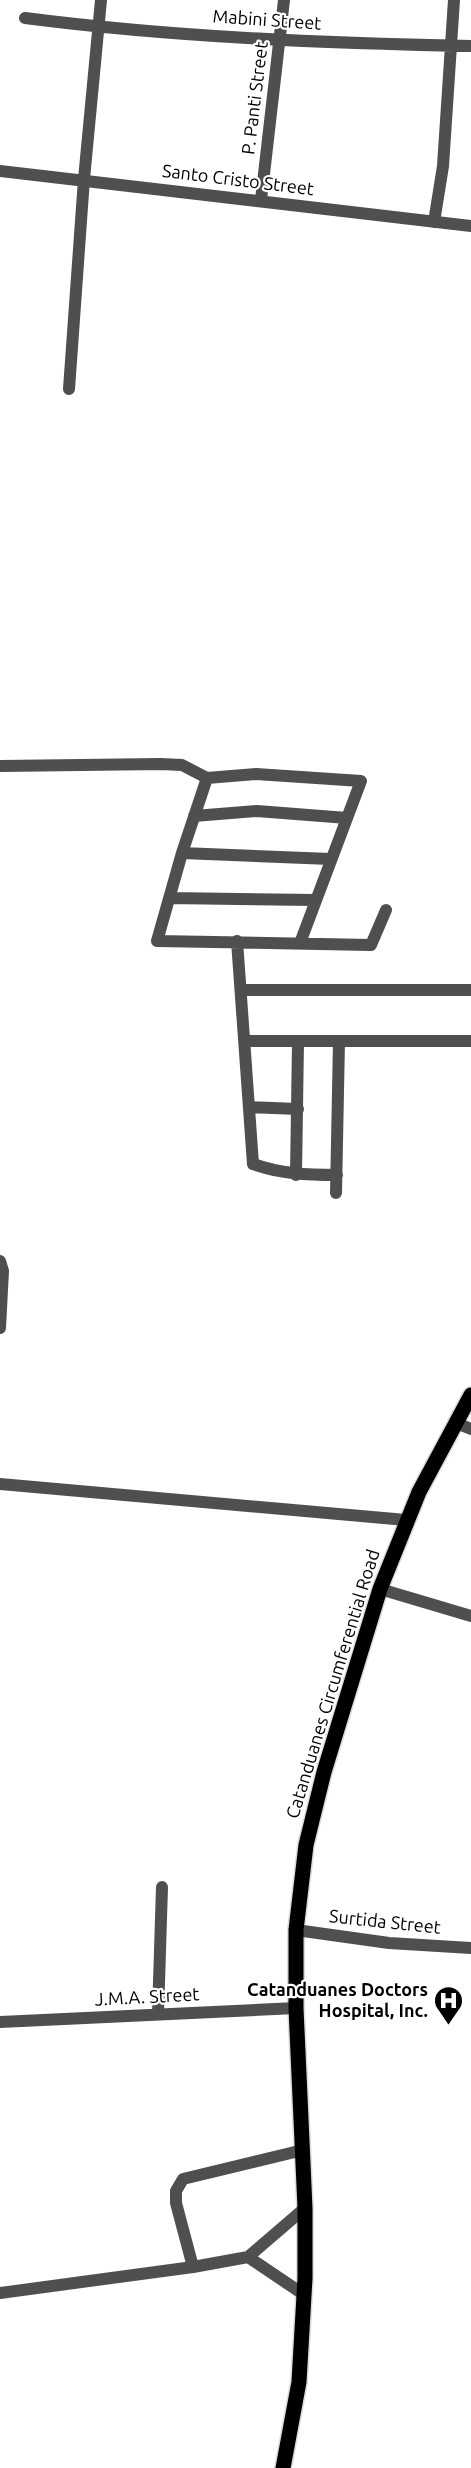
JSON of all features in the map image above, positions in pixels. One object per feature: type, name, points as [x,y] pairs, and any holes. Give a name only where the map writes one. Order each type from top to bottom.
[{"type":"main road","name":"Catanduanes Circumferential Road","points":[[283,2468],[299,2382],[303,2294],[305,2208],[296,2008],[296,1930],[300,1884],[310,1825],[380,1589],[406,1520],[471,1395]]},
{"type":"street","points":[[69,389],[84,179],[102,0]]},
{"type":"street","name":"P. Panti Street","points":[[261,200],[284,0]]},
{"type":"street","points":[[434,222],[443,166],[453,0]]},
{"type":"street","name":"Mabini Street","points":[[25,18],[98,27],[281,39],[471,46]]},
{"type":"street","name":"Santo Cristo Street","points":[[0,171],[471,226]]},
{"type":"street","points":[[0,766],[161,764],[182,765],[207,778],[256,774],[361,781],[300,943]]},
{"type":"street","points":[[207,778],[182,853],[158,941],[371,945],[386,910]]},
{"type":"street","points":[[194,816],[257,811],[347,818]]},
{"type":"street","points":[[182,853],[331,859]]},
{"type":"street","points":[[169,898],[315,900]]},
{"type":"street","points":[[237,941],[253,1164],[271,1171],[296,1175],[337,1175]]},
{"type":"street","points":[[241,990],[471,990]]},
{"type":"street","points":[[245,1041],[471,1041]]},
{"type":"street","points":[[336,1193],[339,1041]]},
{"type":"street","points":[[296,1175],[298,1042]]},
{"type":"street","points":[[249,1107],[298,1108]]},
{"type":"street","points":[[0,1261],[3,1271],[0,1328]]},
{"type":"street","points":[[456,1423],[471,1429]]},
{"type":"street","points":[[0,1484],[406,1520]]},
{"type":"street","points":[[380,1589],[471,1616]]},
{"type":"street","points":[[158,2014],[162,1887]]},
{"type":"street","name":"Surtida Street","points":[[296,1930],[389,1943],[471,1948]]},
{"type":"street","name":"J.M.A. Street","points":[[0,2022],[296,2008]]},
{"type":"street","points":[[193,2267],[176,2203],[176,2191],[183,2179],[303,2150]]},
{"type":"street","points":[[0,2293],[193,2267],[248,2257],[305,2208]]},
{"type":"street","points":[[248,2257],[303,2294]]},
{"type":"place","name":"Catanduanes Doctors Hospital, Inc.","points":[[449,2026]]}]
